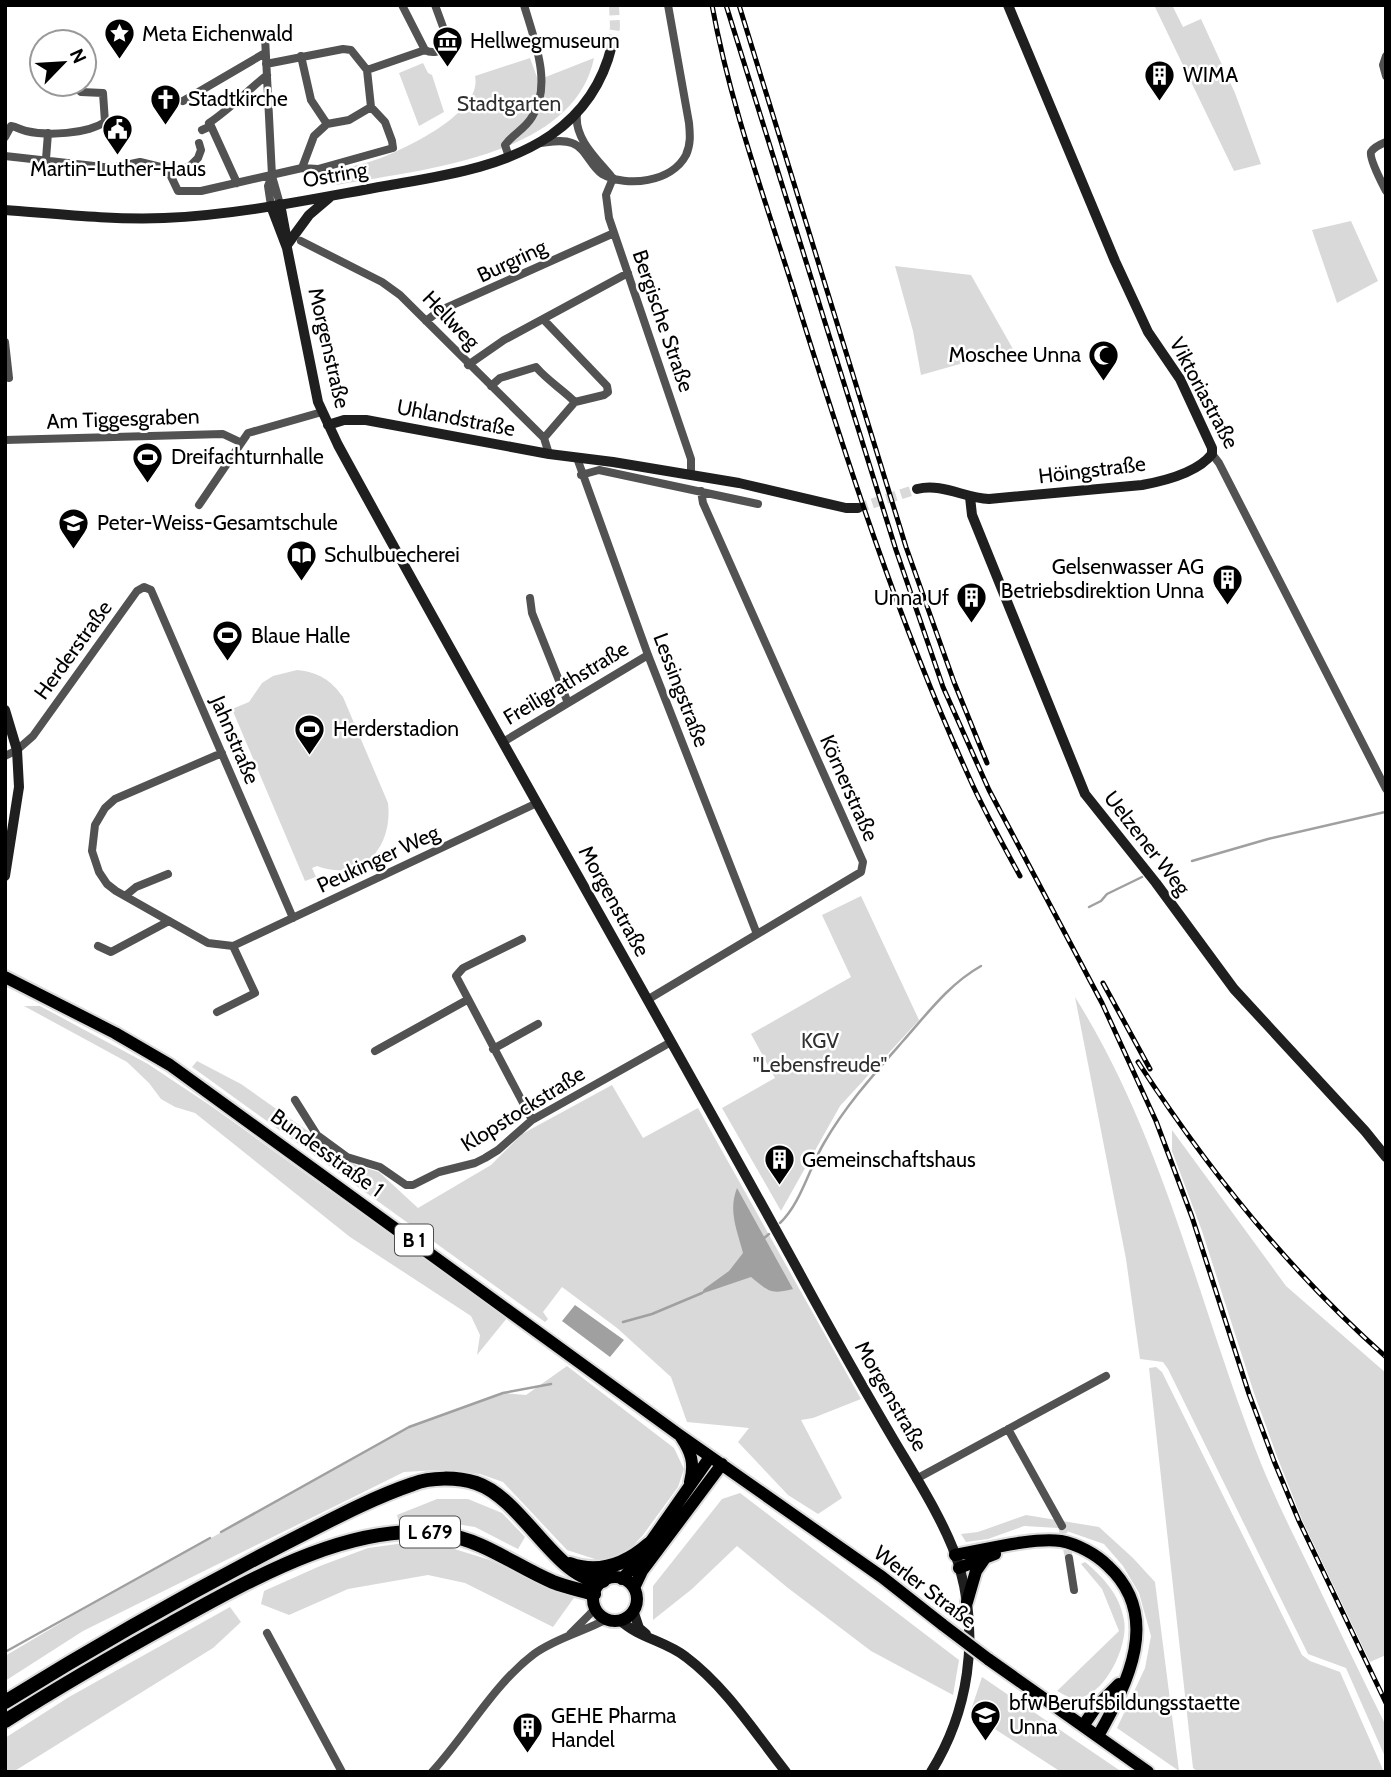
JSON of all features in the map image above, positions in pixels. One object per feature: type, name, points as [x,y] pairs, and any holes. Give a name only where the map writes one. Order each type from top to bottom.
[{"type":"highway","name":"L 679","points":[[5,1702],[253,1560],[342,1515],[414,1483],[433,1479],[475,1483],[499,1494],[579,1575],[603,1581]]},
{"type":"highway","name":"L 679","points":[[5,1721],[78,1675],[228,1592],[262,1575],[360,1538],[402,1531],[425,1532],[468,1540],[498,1552],[594,1601]]},
{"type":"highway","points":[[562,1560],[580,1567],[607,1568],[636,1555],[649,1544]]},
{"type":"main road","name":"Viktoriastraße","points":[[1008,5],[1115,261],[1148,332],[1180,379],[1212,447],[1212,454]]},
{"type":"main road","name":"Ostring","points":[[5,210],[161,218],[258,208],[456,172],[509,157],[537,144],[559,129],[577,114],[591,96],[602,76],[612,45]]},
{"type":"main road","points":[[287,246],[309,215],[333,195]]},
{"type":"main road","name":"Morgenstraße","points":[[276,205],[276,224],[287,246]]},
{"type":"main road","name":"Morgenstraße","points":[[276,205],[287,246],[317,397],[328,425],[916,1479],[955,1555],[967,1602],[970,1643],[965,1686],[951,1733],[931,1772]]},
{"type":"main road","points":[[258,208],[276,224]]},
{"type":"main road","name":"Uhlandstraße","points":[[328,425],[344,420],[366,420],[577,458]]},
{"type":"main road","name":"Höingstraße","points":[[970,497],[1013,498],[1142,485],[1164,480],[1187,470],[1205,461],[1212,454]]},
{"type":"main road","points":[[577,458],[691,475],[764,488],[846,508],[858,508]]},
{"type":"main road","points":[[918,489],[942,487],[970,497]]},
{"type":"main road","name":"Uelzener Weg","points":[[970,497],[971,515],[1085,794],[1156,883],[1234,989],[1386,1157]]},
{"type":"main road","points":[[5,710],[17,750],[18,799],[5,876]]},
{"type":"main road","points":[[5,966],[20,983],[5,989]]},
{"type":"main road","name":"Bundesstraße 1","points":[[5,977],[170,1065],[678,1434]]},
{"type":"main road","name":"Werler Straße","points":[[678,1434],[881,1577],[988,1659],[1148,1772]]},
{"type":"main road","name":"B 1","points":[[678,1434],[694,1466],[688,1490]]},
{"type":"main road","points":[[622,1578],[710,1457]]},
{"type":"main road","points":[[614,1620],[633,1610],[636,1603],[634,1588],[642,1571],[722,1464]]},
{"type":"main road","points":[[955,1555],[1041,1541],[1061,1541],[1085,1550],[1115,1572],[1128,1593],[1136,1616],[1136,1646],[1125,1678],[1098,1736]]},
{"type":"main road","points":[[960,1568],[1019,1544]]},
{"type":"main road","points":[[967,1602],[976,1571],[985,1558]]},
{"type":"main road","points":[[634,1588],[622,1578],[612,1577],[603,1581],[594,1601],[614,1620],[632,1631],[649,1636]]},
{"type":"main road","points":[[633,1610],[639,1628],[702,1669],[786,1772]]},
{"type":"main road","points":[[1083,1726],[1096,1707],[1125,1678]]},
{"type":"street","points":[[402,5],[429,53],[450,46],[435,5]]},
{"type":"street","points":[[509,157],[505,145],[531,119],[542,89],[534,40],[524,5]]},
{"type":"street","points":[[537,144],[565,141],[576,144],[596,168],[612,178],[634,181],[658,177],[675,167],[687,152],[691,138],[668,5]]},
{"type":"street","name":"Morgenstraße","points":[[265,37],[276,205]]},
{"type":"street","points":[[168,170],[178,191],[188,193],[302,169],[330,167],[393,148],[393,141],[384,122],[371,107],[367,70],[356,54],[347,49],[266,64]]},
{"type":"street","points":[[367,70],[425,50]]},
{"type":"street","points":[[183,101],[265,53]]},
{"type":"street","points":[[301,56],[311,100],[327,124]]},
{"type":"street","points":[[1386,56],[1382,65],[1386,76]]},
{"type":"street","points":[[237,183],[209,123],[267,75]]},
{"type":"street","points":[[5,137],[11,126],[23,131],[76,133],[105,122],[103,93],[98,93]]},
{"type":"street","points":[[302,169],[314,136],[327,124],[349,120],[371,107]]},
{"type":"street","points":[[577,114],[576,124],[581,136],[612,178]]},
{"type":"street","points":[[202,130],[211,126]]},
{"type":"street","points":[[46,159],[48,133]]},
{"type":"street","points":[[1386,142],[1371,152],[1371,159],[1386,191]]},
{"type":"street","points":[[5,156],[112,168],[139,162],[168,170],[184,170],[200,153],[199,143]]},
{"type":"street","name":"Bergische Straße","points":[[612,178],[606,201],[614,233],[691,459],[691,475]]},
{"type":"street","name":"Burgring","points":[[426,321],[439,312],[614,233]]},
{"type":"street","name":"Hellweg","points":[[301,241],[382,282],[400,295],[544,438],[549,454]]},
{"type":"street","points":[[468,365],[485,351],[628,273]]},
{"type":"street","points":[[543,319],[607,386],[608,392],[575,402],[544,438]]},
{"type":"street","points":[[5,342],[9,378]]},
{"type":"street","points":[[491,386],[500,378],[536,367],[549,383],[559,386],[575,402]]},
{"type":"street","points":[[199,505],[248,433],[322,412]]},
{"type":"street","name":"Am Tiggesgraben","points":[[5,440],[223,434],[240,442]]},
{"type":"street","name":"Viktoriastraße","points":[[1212,454],[1386,789]]},
{"type":"street","name":"Lessingstraße","points":[[577,458],[648,655],[757,934]]},
{"type":"street","points":[[581,475],[598,470],[758,504]]},
{"type":"street","name":"Körnerstraße","points":[[647,1000],[861,872],[863,862],[746,604],[703,503],[701,491]]},
{"type":"street","name":"Jahnstraße","points":[[137,591],[144,587],[152,590],[293,918]]},
{"type":"street","name":"Herderstraße","points":[[5,756],[33,736],[137,591]]},
{"type":"street","points":[[530,597],[533,613],[568,703]]},
{"type":"street","name":"Freiligrathstraße","points":[[503,742],[648,655]]},
{"type":"street","points":[[217,1012],[255,993],[233,946],[208,943],[107,884],[93,859],[93,831],[101,814],[121,795],[222,753]]},
{"type":"street","name":"Peukinger Weg","points":[[233,946],[537,803]]},
{"type":"street","points":[[125,896],[136,887],[168,874]]},
{"type":"street","points":[[99,946],[111,952],[169,921]]},
{"type":"street","points":[[522,939],[458,972],[457,981],[532,1120]]},
{"type":"street","points":[[375,1051],[467,1000]]},
{"type":"street","points":[[493,1049],[538,1024]]},
{"type":"street","name":"Klopstockstraße","points":[[295,1100],[317,1135],[347,1157],[380,1167],[406,1185],[485,1158],[532,1120],[671,1042]]},
{"type":"street","points":[[916,1479],[1106,1376]]},
{"type":"street","points":[[1008,1429],[1062,1526]]},
{"type":"street","points":[[1069,1558],[1074,1590]]},
{"type":"street","points":[[568,1636],[594,1601]]},
{"type":"street","points":[[432,1772],[516,1670],[546,1646],[614,1620]]},
{"type":"street","points":[[267,1633],[342,1772]]},
{"type":"green space","points":[[1154,5],[1172,5],[1183,27],[1201,19],[1235,93],[1261,164],[1234,171]]},
{"type":"green space","name":"Stadtgarten","points":[[530,58],[538,80],[594,58],[580,92],[557,118],[525,138],[488,153],[448,165],[337,185],[332,171],[393,153],[425,137],[456,115],[474,89],[475,76]]},
{"type":"green space","points":[[423,63],[432,75],[444,112],[419,126],[399,73]]},
{"type":"green space","points":[[1351,221],[1378,281],[1337,303],[1312,230]]},
{"type":"green space","points":[[895,266],[971,275],[1013,349],[921,375],[913,331]]},
{"type":"green space","name":"Herderstadion","points":[[297,670],[323,678],[343,697],[388,803],[385,834],[372,857],[348,870],[317,866],[312,868],[316,877],[305,881],[232,709],[249,702],[262,683],[273,676]]},
{"type":"green space","name":"KGV \"Lebensfreude\"","points":[[861,896],[919,1020],[840,1106],[781,1211],[722,1108],[775,1078],[751,1034],[851,977],[822,915]]},
{"type":"green space","points":[[1075,997],[1105,1049],[1154,1159],[1266,1475],[1386,1726],[1386,1759],[1346,1668],[1308,1654],[1168,1369],[1163,1362],[1140,1359],[1126,1259]]},
{"type":"green space","points":[[24,1006],[40,1006],[148,1064],[214,1108],[507,1318],[477,1355],[480,1335],[471,1316],[350,1237],[195,1113],[161,1099],[127,1062]]},
{"type":"green space","points":[[197,1061],[241,1084],[356,1165],[379,1172],[418,1208],[491,1165],[522,1134],[612,1085],[643,1138],[698,1108],[861,1399],[801,1420],[842,1498],[818,1514],[788,1495],[738,1442],[749,1428],[687,1422],[671,1377],[617,1328],[562,1287],[543,1312],[548,1319],[545,1322],[192,1067]]},
{"type":"green space","points":[[1172,1130],[1286,1286],[1386,1373],[1386,1655],[1370,1662],[1303,1522],[1278,1459],[1202,1231],[1172,1151]]},
{"type":"green space","points":[[567,1366],[674,1448],[684,1469],[678,1487],[643,1535],[626,1553],[604,1562],[567,1550],[503,1482],[480,1474],[439,1470],[404,1472],[83,1631],[5,1681],[5,1656],[409,1427],[503,1393],[526,1395]]},
{"type":"green space","points":[[1156,1367],[1162,1372],[1302,1655],[1310,1661],[1340,1672],[1384,1772],[1198,1772],[1193,1768],[1149,1368]]},
{"type":"green space","points":[[740,1493],[959,1660],[953,1695],[871,1651],[737,1546],[692,1589],[653,1620],[653,1586],[722,1499]]},
{"type":"green space","points":[[437,1499],[468,1499],[502,1513],[525,1537],[518,1549],[475,1527],[432,1520],[399,1523],[397,1515]]},
{"type":"green space","points":[[1026,1515],[1099,1527],[1155,1582],[1179,1771],[1117,1728],[1145,1668],[1151,1636],[1139,1593],[1123,1566],[1104,1544],[1058,1528],[1024,1526],[988,1539],[966,1542],[961,1534],[978,1532]]},
{"type":"green space","points":[[412,1542],[451,1548],[490,1560],[521,1575],[576,1595],[553,1627],[465,1583],[428,1575],[348,1589],[289,1615],[261,1604],[264,1591],[320,1566],[368,1548]]},
{"type":"green space","points":[[1085,1562],[1104,1580],[1119,1602],[1124,1631],[1118,1657],[1103,1682],[1083,1697],[1072,1698],[1057,1691],[1119,1631],[1102,1589],[1081,1564]]},
{"type":"green space","points":[[230,1607],[241,1622],[213,1648],[13,1772],[5,1772],[5,1738],[69,1697]]},
{"type":"green space","points":[[982,1677],[1122,1772],[1061,1772],[970,1713]]},
{"type":"shaded area","points":[[737,1188],[793,1289],[779,1292],[770,1290],[751,1277],[701,1294],[729,1271],[743,1253],[733,1213]]},
{"type":"shaded area","points":[[575,1305],[624,1340],[610,1357],[562,1321]]},
{"type":"waterway","points":[[1192,861],[1268,839],[1385,812]]},
{"type":"waterway","points":[[1089,907],[1101,901],[1107,894],[1142,877]]},
{"type":"waterway","points":[[780,1223],[794,1206],[824,1143],[851,1103],[939,1000],[969,973],[981,966]]},
{"type":"waterway","points":[[763,1239],[769,1234]]},
{"type":"waterway","points":[[623,1322],[652,1314],[702,1293]]},
{"type":"waterway","points":[[221,1532],[409,1427],[503,1393],[551,1384]]},
{"type":"waterway","points":[[5,1652],[210,1538]]},
{"type":"tunnel","points":[[612,45],[614,5]]},
{"type":"tunnel","points":[[858,508],[917,489]]},
{"type":"tunnel","points":[[1062,1526],[1069,1558]]},
{"type":"railway","points":[[712,5],[728,79],[749,151],[874,539],[943,719],[981,802],[1020,876]]},
{"type":"railway","points":[[726,5],[896,550],[943,687],[989,790],[1102,1003],[1156,1121],[1192,1217],[1249,1394],[1274,1461],[1299,1521],[1386,1703]]},
{"type":"railway","points":[[739,5],[906,547],[954,682],[987,763]]},
{"type":"railway","points":[[1103,983],[1150,1069]]},
{"type":"railway","points":[[1138,1062],[1193,1142],[1252,1218],[1316,1290],[1386,1357]]},
{"type":"place","name":"Meta Eichenwald","points":[[119,61]]},
{"type":"place","name":"Hellwegmuseum","points":[[447,68]]},
{"type":"place","name":"WIMA","points":[[1160,102]]},
{"type":"place","name":"Stadtkirche","points":[[165,126]]},
{"type":"place","name":"Martin-Luther-Haus","points":[[118,156]]},
{"type":"place","name":"Moschee Unna","points":[[1104,382]]},
{"type":"place","name":"Dreifachturnhalle","points":[[148,484]]},
{"type":"place","name":"Peter-Weiss-Gesamtschule","points":[[74,550]]},
{"type":"place","name":"Schulbuecherei","points":[[301,582]]},
{"type":"place","name":"Gelsenwasser AG Betriebsdirektion Unna","points":[[1227,606]]},
{"type":"place","name":"Unna Uf","points":[[972,625]]},
{"type":"place","name":"Blaue Halle","points":[[228,663]]},
{"type":"place","name":"Herderstadion","points":[[310,756]]},
{"type":"place","name":"Gemeinschaftshaus","points":[[779,1187]]},
{"type":"place","name":"bfw Berufsbildungsstaette Unna","points":[[986,1742]]},
{"type":"place","name":"GEHE Pharma Handel","points":[[528,1755]]}]
